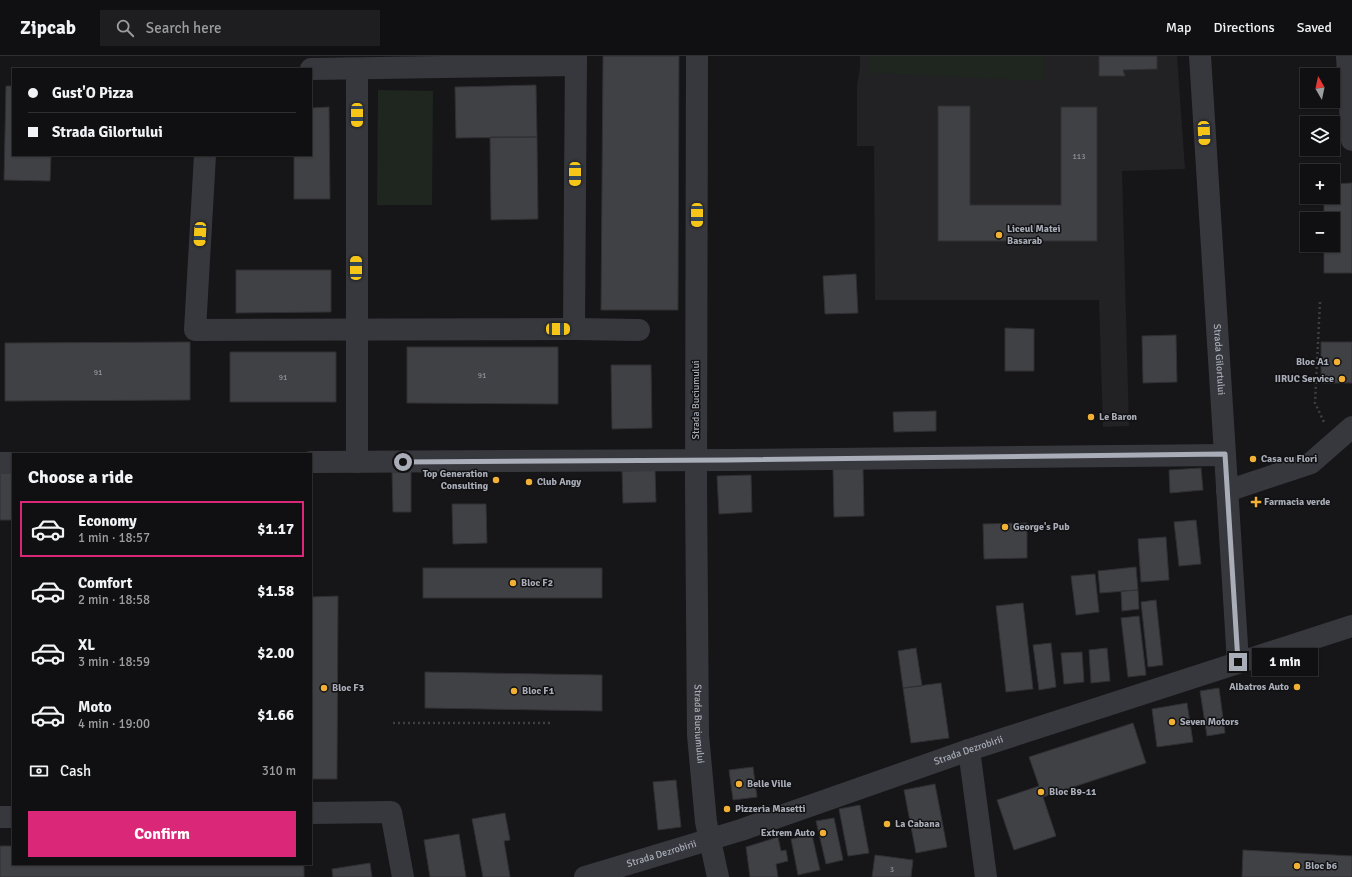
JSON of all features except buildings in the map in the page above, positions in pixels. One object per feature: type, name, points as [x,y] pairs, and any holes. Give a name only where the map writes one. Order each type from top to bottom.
[{"type":"street","name":"Strada Buciumului","points":[[697,56],[696,460],[698,735],[706,822],[718,877]]},
{"type":"street","name":"Strada Gilortului","points":[[1200,56],[1238,662]]},
{"type":"street","points":[[1347,56],[1352,140]]},
{"type":"street","points":[[312,69],[357,69],[576,61],[574,329]]},
{"type":"street","points":[[357,69],[357,462]]},
{"type":"street","points":[[205,156],[195,330],[639,330]]},
{"type":"street","points":[[1227,491],[1311,463],[1352,427]]},
{"type":"street","points":[[312,462],[696,460],[1225,454]]},
{"type":"street","points":[[0,462],[12,463]]},
{"type":"street","name":"Strada Dezrobirii","points":[[585,877],[709,840],[969,750],[1352,626]]},
{"type":"street","points":[[969,750],[986,877]]},
{"type":"street","points":[[312,813],[392,812],[403,877]]},
{"type":"street","points":[[0,817],[12,817]]},
{"type":"path","points":[[1320,302],[1315,404],[1334,442]]},
{"type":"path","points":[[393,724],[552,723]]},
{"type":"shaded area","name":"Liceul Matei Basarab","points":[[860,56],[1177,56],[1185,169],[1122,171],[1129,426],[1103,427],[1099,300],[875,300],[874,146],[857,146],[857,85]]},
{"type":"shaded area","points":[[870,56],[1044,56],[1043,81],[870,73]]},
{"type":"shaded area","points":[[378,90],[433,91],[432,205],[377,205]]},
{"type":"place","name":"Liceul Matei Basarab","points":[[999,235]]},
{"type":"place","name":"Bloc A1","points":[[1337,362]]},
{"type":"place","name":"IIRUC Service","points":[[1342,379]]},
{"type":"place","name":"Le Baron","points":[[1091,417]]},
{"type":"place","name":"Casa cu Flori","points":[[1253,459]]},
{"type":"place","name":"Top Generation Consulting","points":[[496,480]]},
{"type":"place","name":"Club Angy","points":[[529,482]]},
{"type":"place","name":"Farmacia verde","points":[[1256,502]]},
{"type":"place","name":"George's Pub","points":[[1005,527]]},
{"type":"place","name":"Bloc F2","points":[[513,583]]},
{"type":"place","name":"Albatros Auto","points":[[1297,687]]},
{"type":"place","name":"Bloc F3","points":[[324,688]]},
{"type":"place","name":"Bloc F1","points":[[514,691]]},
{"type":"place","name":"Seven Motors","points":[[1172,722]]},
{"type":"place","name":"Belle Ville","points":[[739,784]]},
{"type":"place","name":"Bloc B9-11","points":[[1041,792]]},
{"type":"place","name":"Pizzeria Masetti","points":[[727,809]]},
{"type":"place","name":"La Cabana","points":[[887,824]]},
{"type":"place","name":"Extrem Auto","points":[[823,833]]},
{"type":"place","name":"Bloc b6","points":[[1297,866]]},
{"type":"route","points":[[403,462],[1225,454],[1238,662]]}]
